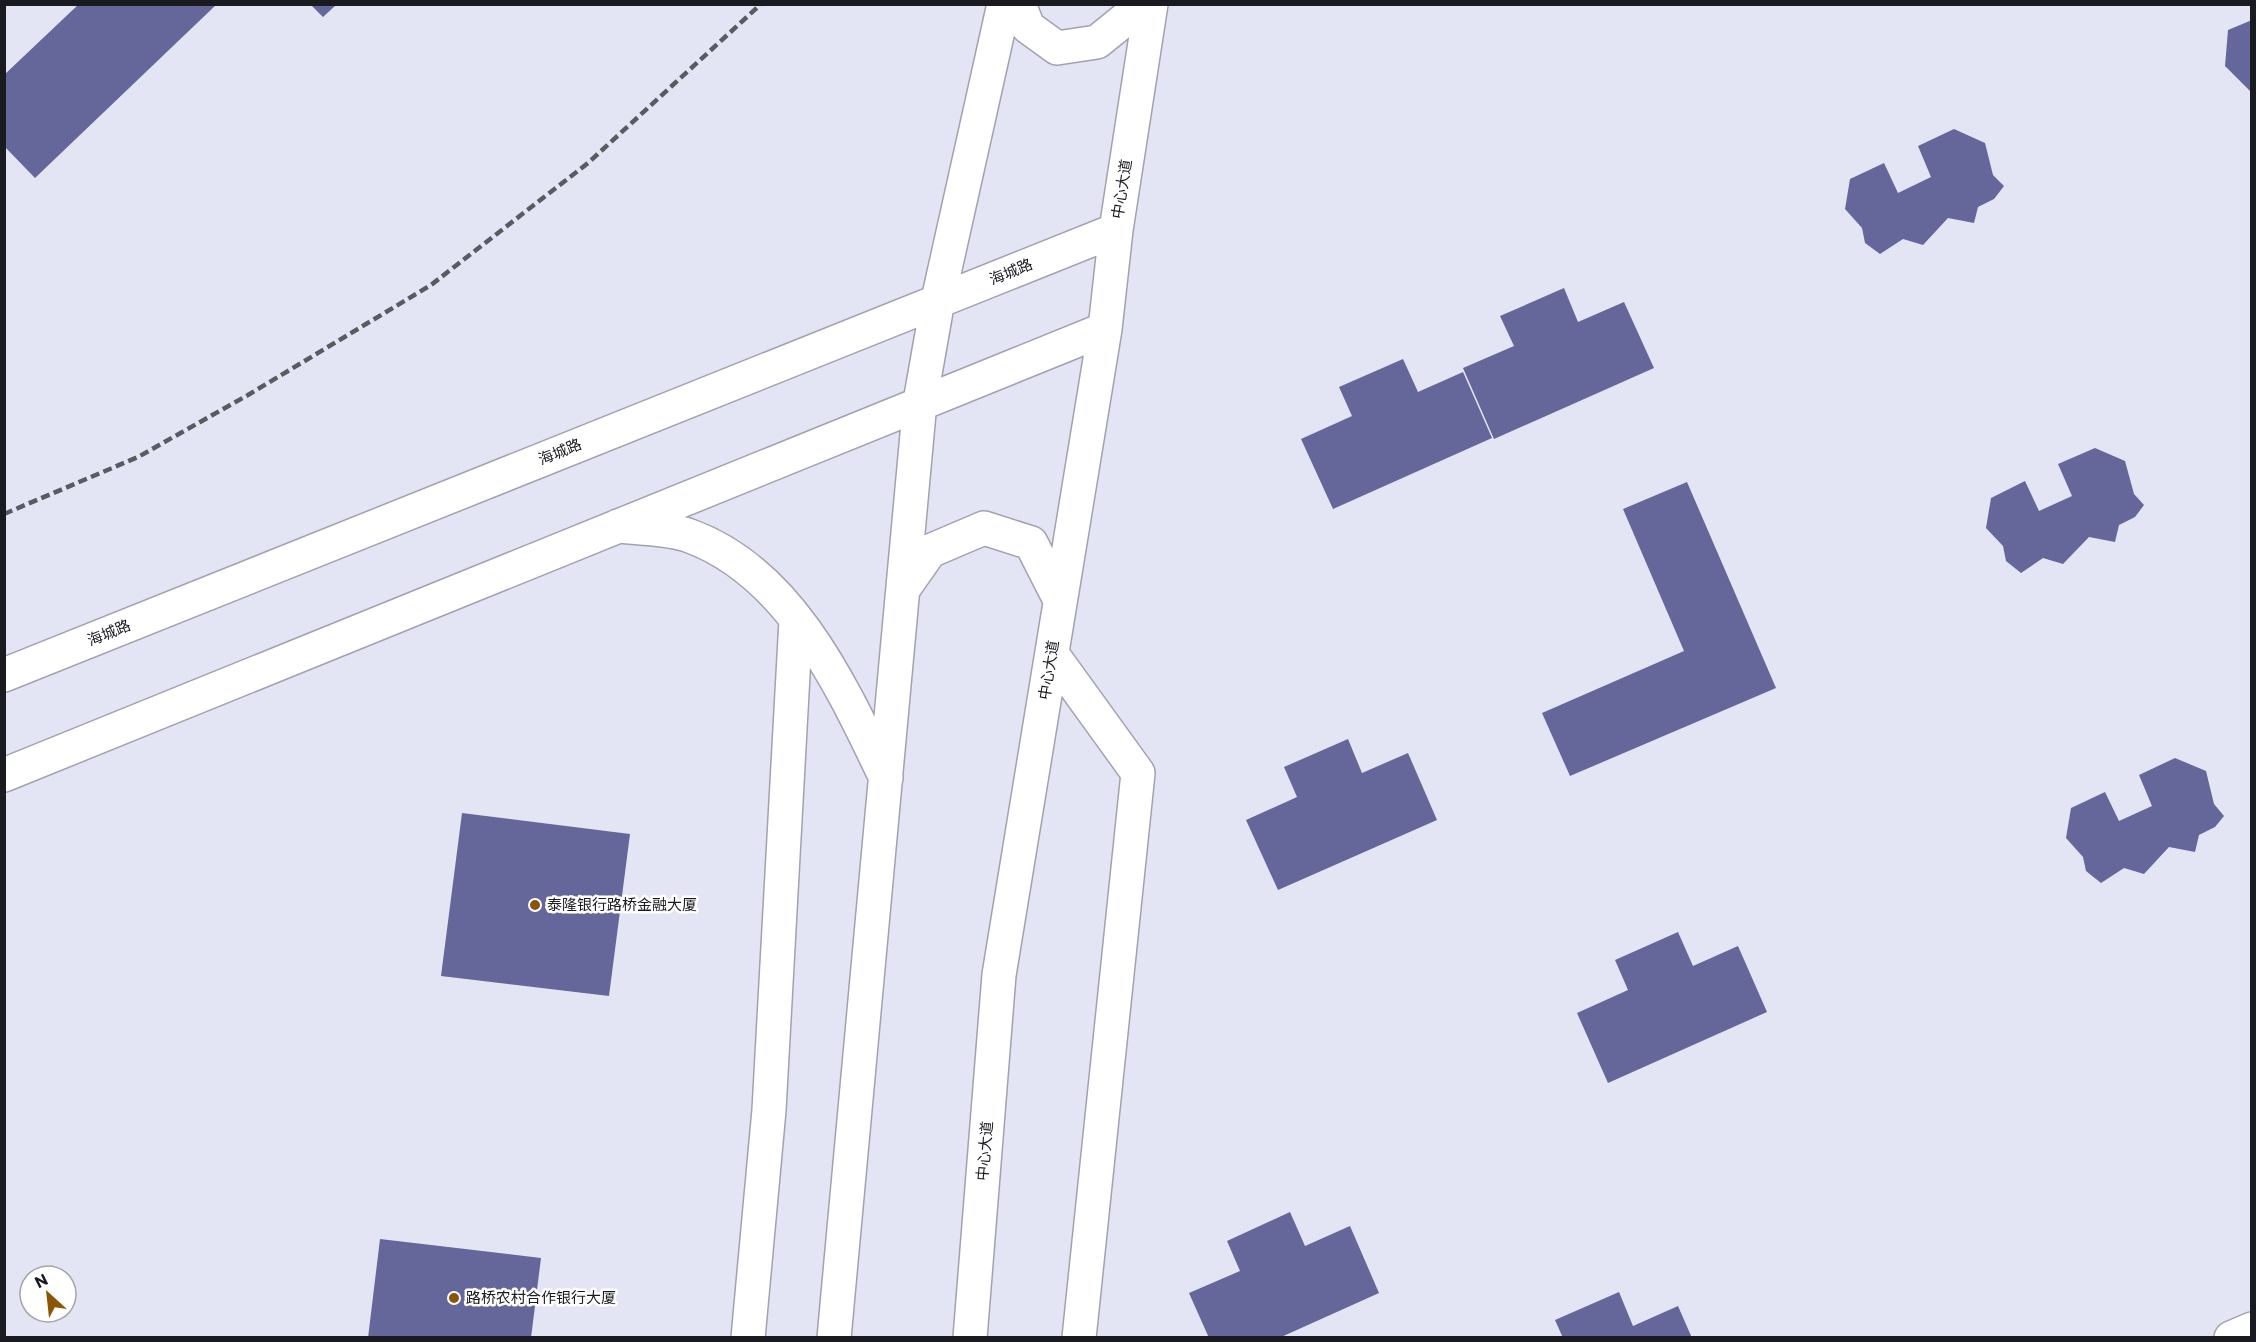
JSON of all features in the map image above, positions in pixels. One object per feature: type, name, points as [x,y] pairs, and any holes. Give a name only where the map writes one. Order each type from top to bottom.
[{"type":"main road","points":[[834,1338],[920,402],[938,300],[1004,4]]},
{"type":"main road","points":[[1019,4],[1028,27],[1057,48],[1097,42],[1144,4]]},
{"type":"main road","name":"中心大道","points":[[970,1338],[999,975],[1105,329],[1116,230],[1151,4]]},
{"type":"main road","name":"海城路","points":[[4,675],[1116,230]]},
{"type":"main road","points":[[4,775],[616,525],[1105,329]]},
{"type":"main road","points":[[616,525],[689,536],[752,570],[796,620],[848,700],[886,778]]},
{"type":"main road","points":[[902,591],[930,551],[984,528],[1031,543],[1060,600]]},
{"type":"main road","points":[[748,1338],[769,1110],[796,620]]},
{"type":"main road","points":[[1052,654],[1138,773],[1079,1338]]},
{"type":"main road","points":[[2231,1338],[2252,1329]]},
{"type":"building","points":[[79,4],[217,4],[35,178],[4,146],[4,75]]},
{"type":"building","points":[[311,5],[336,5],[323,17]]},
{"type":"building","points":[[2252,20],[2252,93],[2225,66],[2228,30]]},
{"type":"building","points":[[1954,129],[1985,143],[1993,175],[2004,186],[1994,199],[1978,207],[1974,223],[1948,218],[1923,245],[1903,239],[1880,254],[1865,243],[1862,228],[1845,209],[1850,179],[1884,163],[1898,193],[1931,177],[1918,146]]},
{"type":"building","points":[[1564,288],[1578,322],[1624,302],[1654,368],[1494,439],[1463,368],[1514,346],[1500,316]]},
{"type":"building","points":[[1403,359],[1418,392],[1463,372],[1492,438],[1333,509],[1301,439],[1352,416],[1339,387]]},
{"type":"building","points":[[2095,448],[2125,461],[2134,494],[2144,505],[2135,517],[2119,525],[2115,542],[2089,537],[2063,564],[2043,558],[2021,573],[2006,561],[2003,546],[1986,528],[1991,498],[2025,481],[2039,511],[2072,496],[2058,464]]},
{"type":"building","points":[[1687,482],[1776,688],[1570,776],[1542,713],[1684,651],[1623,509]]},
{"type":"building","points":[[1348,739],[1362,773],[1408,753],[1437,820],[1278,890],[1246,820],[1297,797],[1284,767]]},
{"type":"building","points":[[2175,758],[2206,771],[2214,804],[2224,816],[2215,827],[2199,835],[2195,852],[2169,847],[2144,874],[2124,868],[2101,883],[2086,871],[2083,857],[2066,838],[2071,808],[2105,792],[2119,821],[2152,806],[2139,775]]},
{"type":"building","name":"泰隆银行路桥金融大厦","points":[[462,813],[630,834],[609,996],[441,976]]},
{"type":"building","points":[[1678,932],[1693,966],[1738,946],[1767,1012],[1608,1083],[1577,1013],[1628,990],[1615,960]]},
{"type":"building","points":[[1290,1212],[1305,1246],[1350,1226],[1379,1293],[1279,1338],[1209,1338],[1189,1293],[1240,1271],[1227,1241]]},
{"type":"building","name":"路桥农村合作银行大厦","points":[[380,1239],[541,1258],[531,1338],[368,1338]]},
{"type":"building","points":[[1619,1292],[1633,1326],[1678,1306],[1692,1338],[1563,1338],[1555,1320]]},
{"type":"railway","points":[[4,514],[138,457],[248,395],[431,285],[588,163],[761,4]]},
{"type":"place","name":"泰隆银行路桥金融大厦","points":[[535,905]]},
{"type":"place","name":"路桥农村合作银行大厦","points":[[454,1298]]}]
